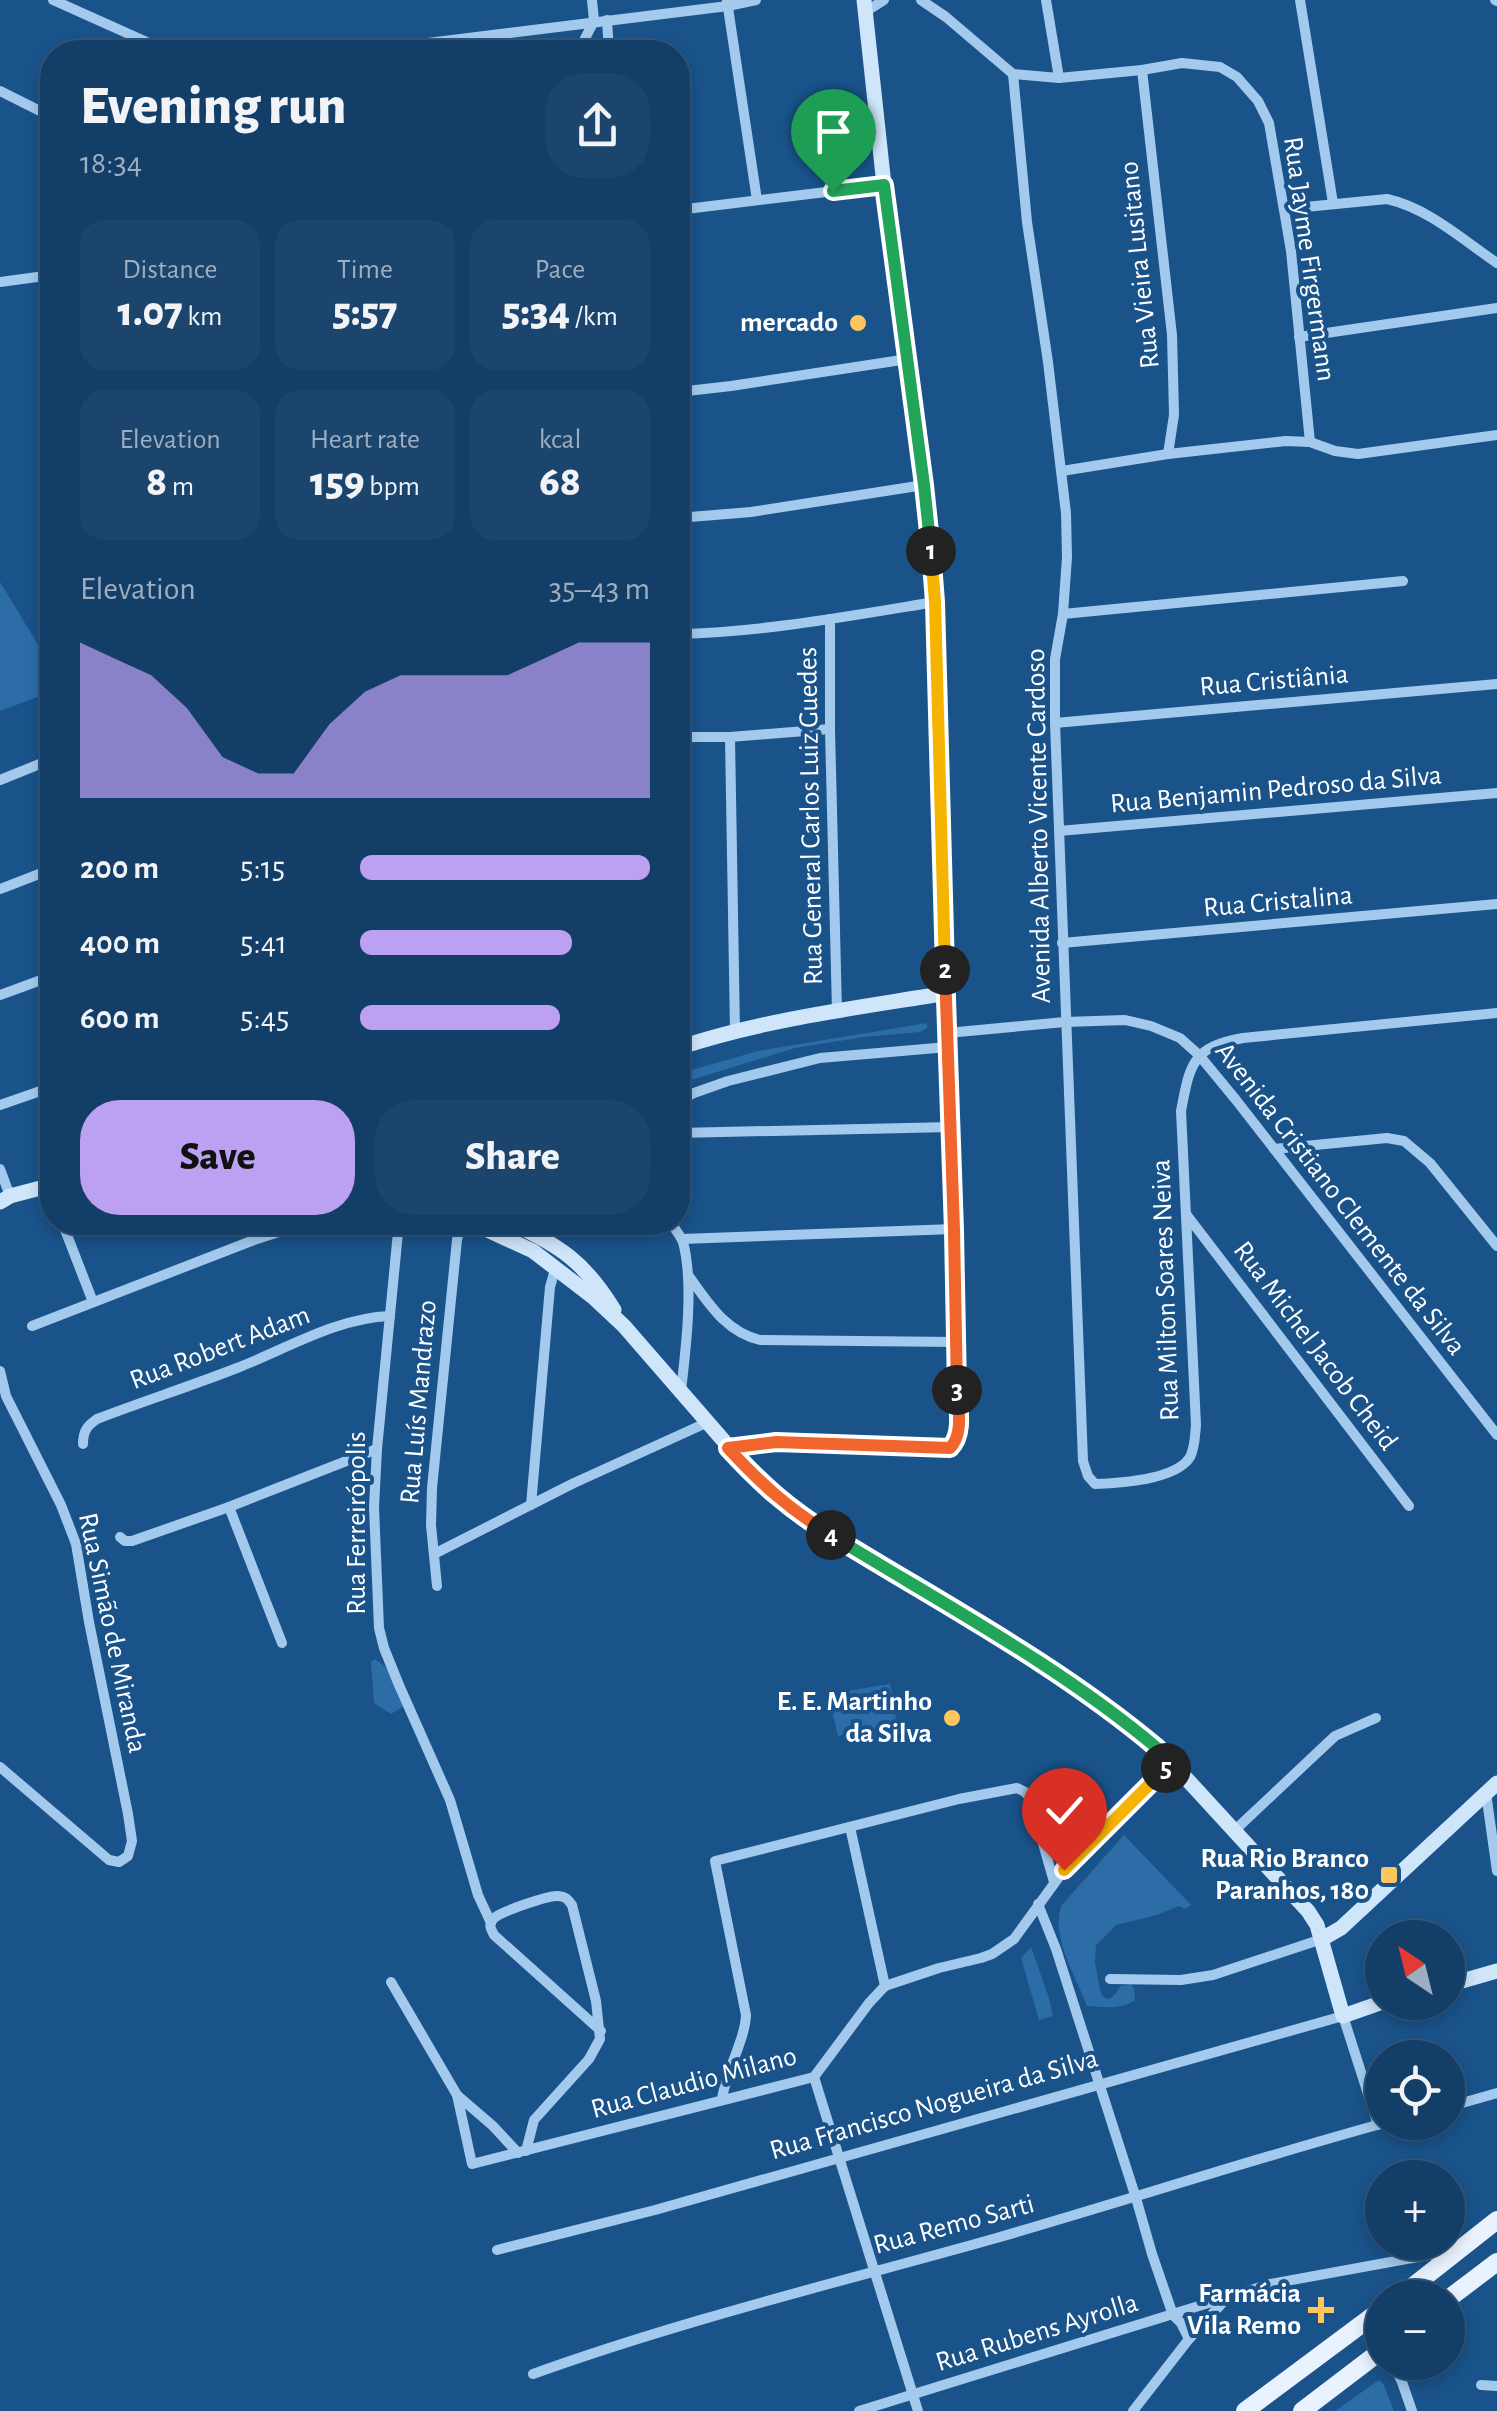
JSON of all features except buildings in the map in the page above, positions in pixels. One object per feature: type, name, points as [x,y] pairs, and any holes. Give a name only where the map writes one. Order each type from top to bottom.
[{"type":"main road","points":[[1465,2246],[1497,2220]]},
{"type":"main road","points":[[1421,2280],[1447,2260]]},
{"type":"main road","points":[[1465,2287],[1496,2264]]},
{"type":"main road","points":[[1245,2411],[1365,2323]]},
{"type":"main road","points":[[1302,2411],[1365,2363]]},
{"type":"street","points":[[52,0],[142,40]]},
{"type":"street","points":[[592,0],[606,40]]},
{"type":"street","points":[[450,40],[756,0]]},
{"type":"street","points":[[728,1448],[776,1442],[950,1448],[956,1443],[958,1432],[935,602],[865,6],[873,9],[884,0]]},
{"type":"street","points":[[921,0],[1013,74]]},
{"type":"street","points":[[1046,0],[1059,78]]},
{"type":"street","points":[[1300,0],[1333,203]]},
{"type":"street","points":[[727,3],[757,200]]},
{"type":"street","points":[[587,40],[600,21]]},
{"type":"street","name":"Rua Jayme Firgermann","points":[[1013,74],[1059,78],[1182,63],[1205,64],[1237,77],[1258,101],[1268,123],[1285,209],[1310,442]]},
{"type":"street","name":"Rua Vieira Lusitano","points":[[1142,70],[1172,335],[1174,402],[1168,454]]},
{"type":"street","name":"Avenida Alberto Vicente Cardoso","points":[[1013,74],[1027,222],[1062,470],[1068,557],[1055,660],[1055,723],[1082,1462]]},
{"type":"street","points":[[0,90],[40,111]]},
{"type":"street","points":[[690,208],[884,185]]},
{"type":"street","points":[[1285,209],[1387,199],[1402,202],[1497,263]]},
{"type":"street","points":[[0,282],[40,277]]},
{"type":"street","points":[[1299,337],[1497,308]]},
{"type":"street","points":[[690,391],[908,358]]},
{"type":"street","points":[[1062,470],[1286,442],[1310,442],[1335,452],[1358,454],[1497,435]]},
{"type":"street","points":[[690,517],[752,512],[924,485]]},
{"type":"street","points":[[1063,614],[1404,581]]},
{"type":"street","points":[[690,634],[830,619],[935,602]]},
{"type":"street","name":"Rua General Carlos Luiz Guedes","points":[[830,619],[837,1012]]},
{"type":"street","name":"Rua Cristiânia","points":[[1055,723],[1497,684]]},
{"type":"street","points":[[690,736],[830,729]]},
{"type":"street","points":[[730,737],[734,1031]]},
{"type":"street","points":[[0,780],[40,764]]},
{"type":"street","name":"Rua Benjamin Pedroso da Silva","points":[[1059,831],[1497,793]]},
{"type":"street","points":[[0,889],[40,874]]},
{"type":"street","name":"Rua Cristalina","points":[[1062,943],[1497,904]]},
{"type":"street","points":[[0,996],[40,981]]},
{"type":"street","points":[[690,1044],[734,1031],[946,993]]},
{"type":"street","points":[[1199,1055],[1209,1046],[1243,1038],[1497,1013]]},
{"type":"street","name":"Avenida Cristiano Clemente da Silva","points":[[948,1033],[1125,1020],[1180,1038],[1199,1055],[1497,1435]]},
{"type":"street","points":[[690,1094],[820,1058],[948,1047]]},
{"type":"street","name":"Rua Milton Soares Neiva","points":[[1082,1462],[1095,1484],[1118,1483],[1180,1468],[1193,1448],[1196,1424],[1182,1111],[1199,1055]]},
{"type":"street","points":[[0,1105],[40,1090]]},
{"type":"street","points":[[690,1133],[951,1126]]},
{"type":"street","points":[[1274,1150],[1387,1138],[1404,1141],[1430,1162],[1497,1246]]},
{"type":"street","points":[[0,1169],[5,1199],[40,1191]]},
{"type":"street","name":"Rua Michel Jacob Cheid","points":[[1186,1213],[1409,1506]]},
{"type":"street","points":[[682,1239],[954,1230]]},
{"type":"street","points":[[67,1235],[93,1302]]},
{"type":"street","points":[[32,1326],[270,1235]]},
{"type":"street","name":"Rua Ferreirópolis","points":[[398,1235],[376,1449],[379,1628],[384,1648],[450,1800],[478,1895],[491,1925]]},
{"type":"street","name":"Rua Luís Mandrazo","points":[[437,1586],[432,1488],[458,1235]]},
{"type":"street","points":[[499,1235],[556,1266],[624,1326],[728,1448],[791,1510],[944,1601],[1066,1680],[1172,1763],[1318,1925],[1343,2016],[1365,2075]]},
{"type":"street","points":[[536,1235],[583,1268],[602,1289],[624,1326]]},
{"type":"street","points":[[679,1235],[688,1275],[681,1392]]},
{"type":"street","points":[[531,1505],[550,1287],[556,1266]]},
{"type":"street","points":[[688,1275],[724,1322],[760,1340],[956,1342]]},
{"type":"street","name":"Rua Robert Adam","points":[[83,1444],[87,1426],[98,1419],[236,1369],[343,1324],[390,1316]]},
{"type":"street","name":"Rua Simão de Miranda","points":[[0,1371],[3,1399],[61,1505],[76,1544],[128,1814],[132,1840],[128,1856],[119,1862],[109,1860],[0,1768]]},
{"type":"street","points":[[434,1554],[574,1483],[706,1423]]},
{"type":"street","points":[[120,1537],[132,1541],[376,1449]]},
{"type":"street","points":[[229,1507],[282,1643]]},
{"type":"street","points":[[944,1601],[945,1583]]},
{"type":"street","points":[[1234,1830],[1335,1736],[1376,1718]]},
{"type":"street","points":[[850,1828],[884,1986],[992,1954],[1014,1939],[1054,1882],[1088,1844],[1172,1763]]},
{"type":"street","points":[[722,2099],[746,2022],[714,1861],[1017,1788],[1030,1798],[1054,1882]]},
{"type":"street","points":[[1492,1788],[1497,1871]]},
{"type":"street","points":[[1110,1978],[1181,1980],[1213,1975],[1322,1939],[1340,1928],[1492,1788]]},
{"type":"street","points":[[522,2152],[534,2120],[589,2059],[600,2039],[600,2031],[596,2001],[568,1899],[551,1896],[503,1914],[491,1925],[494,1935],[600,2031]]},
{"type":"street","points":[[1038,1904],[1056,1949],[1173,2315],[1189,2339]]},
{"type":"street","points":[[1465,1979],[1497,1971]]},
{"type":"street","name":"Rua Claudio Milano","points":[[392,1982],[457,2095],[472,2164],[814,2077],[884,1986]]},
{"type":"street","name":"Rua Francisco Nogueira da Silva","points":[[497,2250],[656,2210],[1365,2008]]},
{"type":"street","points":[[814,2077],[918,2411]]},
{"type":"street","points":[[1465,2101],[1497,2093]]},
{"type":"street","name":"Rua Claudio Milano","points":[[457,2095],[522,2152]]},
{"type":"street","name":"Rua Remo Sarti","points":[[533,2374],[596,2351],[1365,2129]]},
{"type":"street","name":"Rua Rubens Ayrolla","points":[[860,2411],[1270,2284],[1401,2260]]},
{"type":"street","points":[[1133,2411],[1225,2300]]},
{"type":"street","points":[[1401,2380],[1412,2411]]},
{"type":"street","points":[[1481,2385],[1497,2386]]},
{"type":"shaded area","points":[[0,582],[40,648],[40,696],[0,711]]},
{"type":"shaded area","points":[[927,1023],[927,1028],[920,1032],[795,1048],[690,1080],[690,1071],[758,1051]]},
{"type":"shaded area","points":[[375,1659],[387,1668],[404,1706],[391,1714],[374,1703],[371,1662]]},
{"type":"shaded area","points":[[890,1684],[897,1725],[838,1736],[828,1694]]},
{"type":"shaded area","points":[[1124,1835],[1191,1905],[1116,1925],[1096,1945],[1101,1994],[1108,1999],[1121,1986],[1131,1984],[1135,2000],[1118,2007],[1087,2006],[1062,1944],[1061,1906]]},
{"type":"shaded area","points":[[1031,1947],[1053,2016],[1039,2020],[1021,1958]]},
{"type":"shaded area","points":[[1379,2380],[1394,2411],[1335,2411]]},
{"type":"place","name":"mercado","points":[[858,323]]},
{"type":"place","name":"E. E. Martinho da Silva","points":[[952,1718]]},
{"type":"place","name":"Rua Rio Branco Paranhos, 180","points":[[1389,1875]]},
{"type":"place","name":"Farmácia Vila Remo","points":[[1321,2310]]},
{"type":"route","points":[[833,191],[884,185],[926,500],[935,602],[958,1432],[956,1443],[942,1449],[776,1442],[728,1448],[791,1510],[1050,1669],[1142,1736],[1172,1763],[1064,1870]]}]
